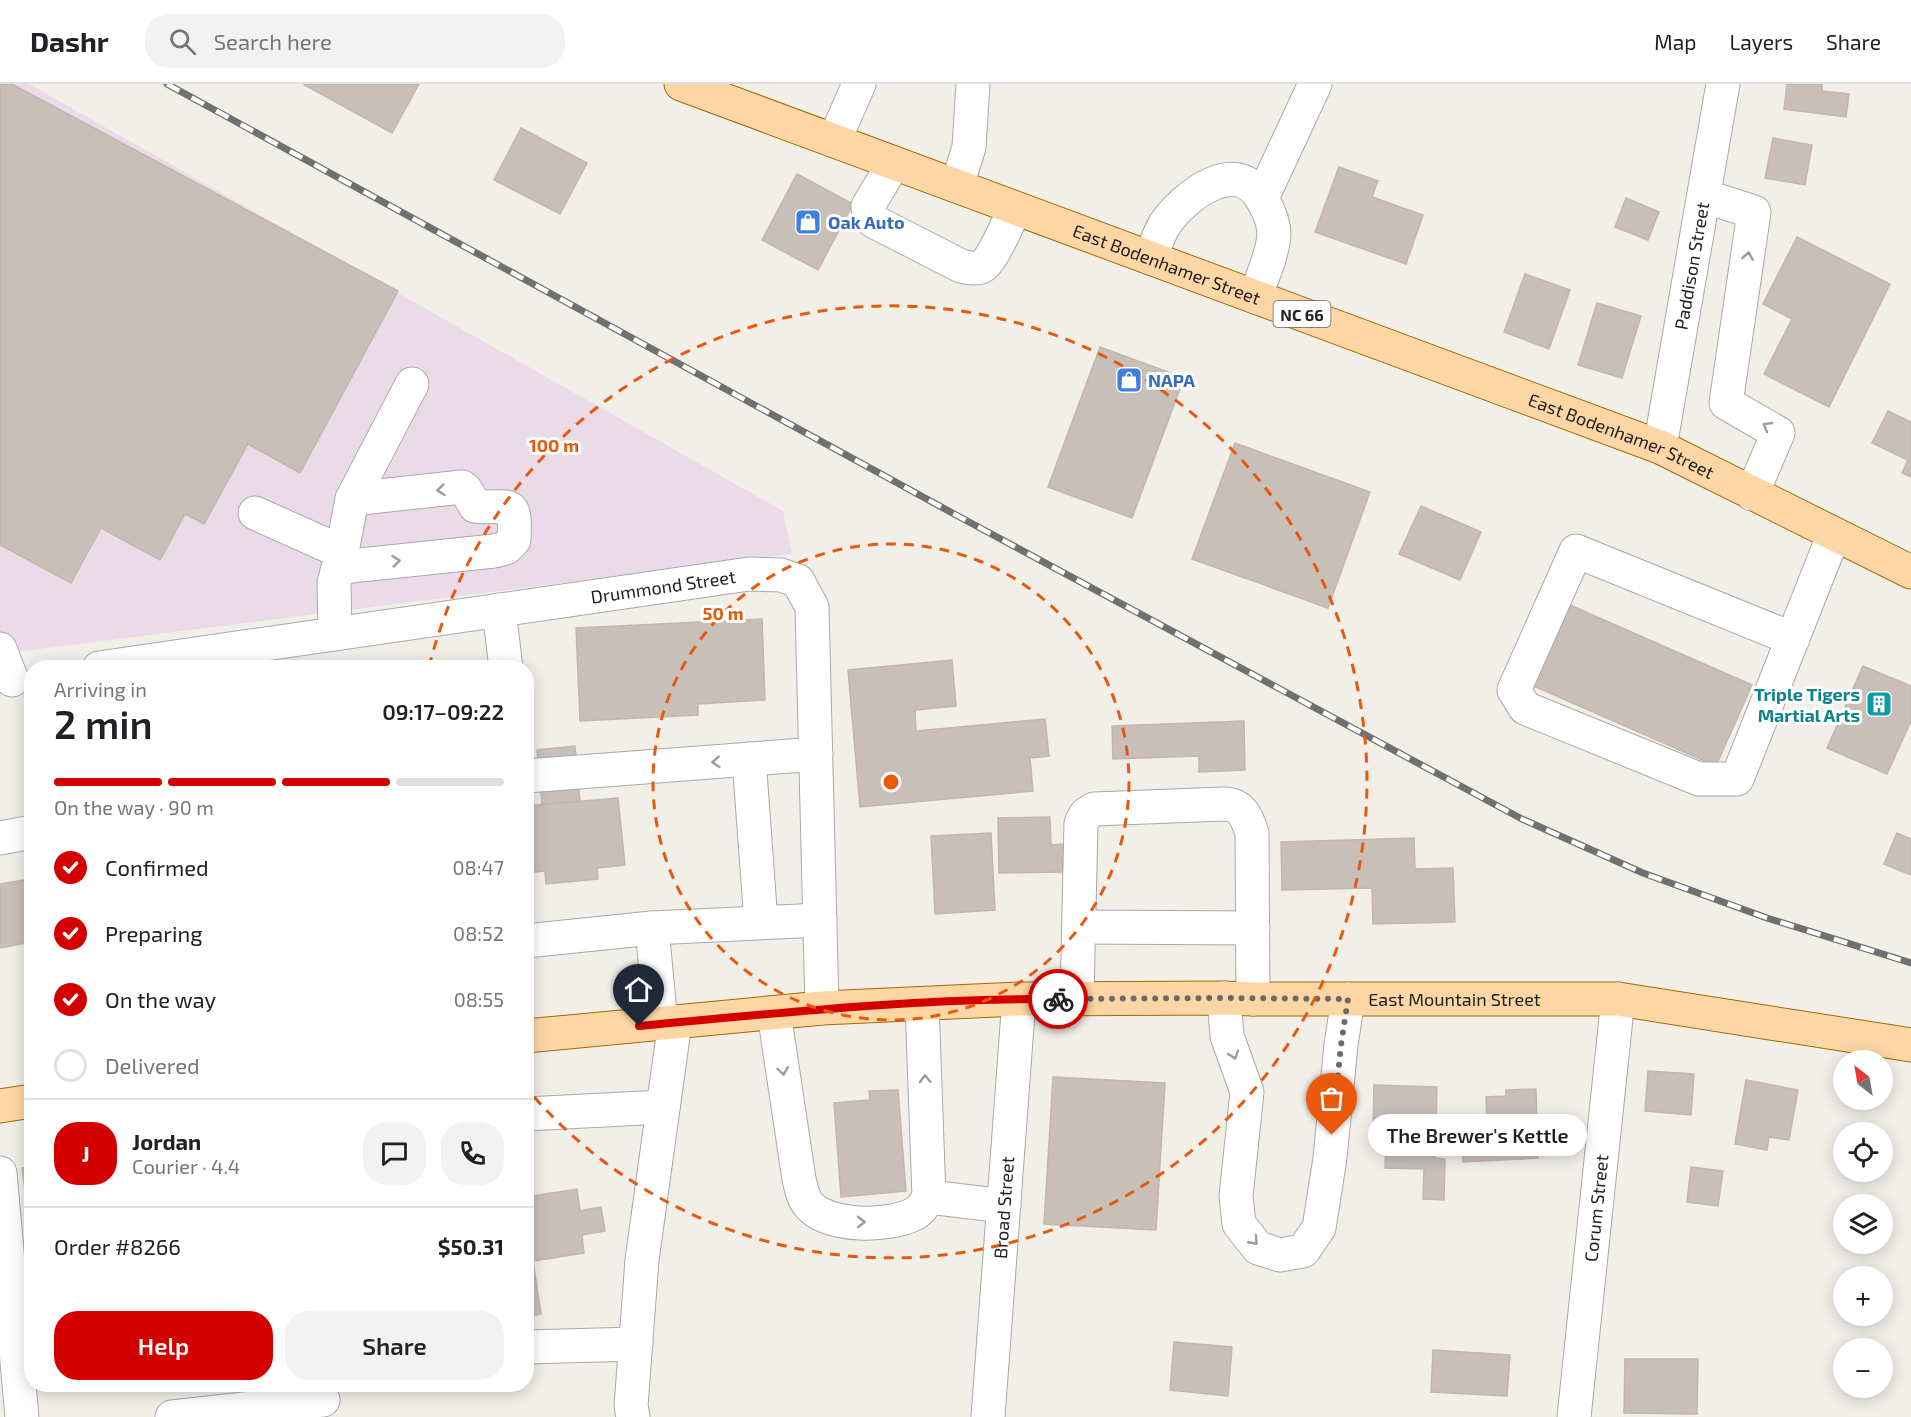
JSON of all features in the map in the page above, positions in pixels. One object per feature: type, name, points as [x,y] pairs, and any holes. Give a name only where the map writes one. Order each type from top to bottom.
[{"type":"main road","name":"East Bodenhamer Street","points":[[681,84],[1660,447],[1911,573]]},
{"type":"main road","name":"East Mountain Street","points":[[534,1035],[822,1008],[1019,999],[1618,999],[1911,1046]]},
{"type":"main road","points":[[0,1106],[24,1102]]},
{"type":"street","points":[[834,141],[859,84]]},
{"type":"street","points":[[957,186],[969,147],[973,84]]},
{"type":"street","points":[[1262,198],[1315,84]]},
{"type":"street","name":"Paddison Street","points":[[1660,447],[1723,84]]},
{"type":"street","points":[[894,163],[868,206],[869,215],[873,221],[961,266],[972,269],[984,266],[1015,208]]},
{"type":"street","points":[[1151,258],[1159,234],[1176,210],[1213,183],[1235,178],[1255,190],[1262,198],[1272,221],[1274,233],[1271,252],[1255,297]]},
{"type":"street","points":[[1704,196],[1754,212],[1726,403],[1778,433],[1752,494]]},
{"type":"street","points":[[335,634],[334,583],[352,499],[412,384]]},
{"type":"street","points":[[255,513],[351,566],[494,551],[506,548],[514,540],[513,510],[508,506],[475,506],[462,487],[352,499]]},
{"type":"street","points":[[1793,639],[1576,551],[1514,690],[1525,708],[1666,766],[1699,779],[1737,779],[1793,639],[1834,534]]},
{"type":"street","name":"Drummond Street","points":[[155,660],[749,574],[781,575],[798,581],[813,607],[822,1008]]},
{"type":"street","points":[[499,610],[505,660]]},
{"type":"street","points":[[0,649],[15,680]]},
{"type":"street","points":[[534,775],[816,754]]},
{"type":"street","points":[[748,759],[761,922]]},
{"type":"street","points":[[1077,999],[1081,823],[1086,814],[1094,808],[1224,804],[1232,804],[1242,810],[1252,833],[1253,928],[1239,998],[1227,1036],[1247,1092],[1236,1196],[1239,1224],[1258,1248],[1280,1255],[1303,1251],[1319,1228],[1330,1158],[1348,999]]},
{"type":"street","points":[[0,838],[24,834]]},
{"type":"street","points":[[534,940],[652,928],[820,920]]},
{"type":"street","points":[[1079,927],[1253,928]]},
{"type":"street","points":[[633,1417],[631,1406],[642,1260],[663,1107],[668,1023],[652,928]]},
{"type":"street","name":"Broad Street","points":[[988,1417],[1019,999]]},
{"type":"street","name":"Corum Street","points":[[1574,1417],[1618,999]]},
{"type":"street","points":[[774,1013],[799,1179],[807,1204],[824,1217],[857,1223],[897,1220],[917,1214],[929,1197],[922,1004]]},
{"type":"street","points":[[534,1114],[663,1107]]},
{"type":"street","points":[[0,1173],[13,1315],[24,1346],[22,1417]]},
{"type":"street","points":[[929,1197],[1004,1206]]},
{"type":"street","points":[[534,1347],[636,1344]]},
{"type":"street","points":[[172,1417],[323,1401]]},
{"type":"shaded area","points":[[0,84],[29,84],[783,511],[792,554],[0,654]]},
{"type":"building","points":[[0,84],[12,84],[398,291],[300,473],[248,444],[204,524],[185,514],[160,560],[101,528],[71,583],[0,545]]},
{"type":"building","points":[[303,84],[419,84],[392,133]]},
{"type":"building","points":[[1787,84],[1822,84],[1822,91],[1849,94],[1846,117],[1784,109]]},
{"type":"building","points":[[521,128],[587,163],[560,214],[494,180]]},
{"type":"building","points":[[1773,138],[1812,145],[1805,185],[1765,178]]},
{"type":"building","points":[[1339,167],[1378,181],[1372,197],[1423,215],[1406,264],[1315,232]]},
{"type":"building","name":"Oak Auto","points":[[797,174],[853,204],[818,270],[762,240]]},
{"type":"building","points":[[1626,198],[1659,212],[1648,240],[1615,227]]},
{"type":"building","points":[[1797,237],[1890,284],[1829,407],[1764,374],[1792,319],[1763,304]]},
{"type":"building","points":[[1525,274],[1570,290],[1549,349],[1504,332]]},
{"type":"building","points":[[1597,303],[1641,316],[1622,378],[1578,365]]},
{"type":"building","points":[[1100,347],[1184,378],[1132,518],[1048,487]]},
{"type":"building","points":[[1888,411],[1911,422],[1911,477],[1902,473],[1908,460],[1872,443]]},
{"type":"building","points":[[1235,443],[1370,492],[1328,608],[1192,559]]},
{"type":"building","points":[[1421,506],[1481,532],[1460,580],[1399,554]]},
{"type":"building","points":[[1563,602],[1752,685],[1716,766],[1527,683]]},
{"type":"building","points":[[762,619],[765,700],[698,704],[698,715],[580,721],[576,628]]},
{"type":"building","points":[[952,660],[956,706],[915,710],[916,731],[1045,719],[1049,756],[1030,758],[1033,791],[860,807],[848,670]]},
{"type":"building","name":"Triple Tigers Martial Arts","points":[[1863,666],[1911,686],[1911,721],[1887,774],[1827,748]]},
{"type":"building","points":[[1244,721],[1245,770],[1199,772],[1199,756],[1113,759],[1112,726]]},
{"type":"building","points":[[575,746],[580,801],[542,804],[537,750]]},
{"type":"building","points":[[618,798],[625,865],[597,868],[598,879],[546,884],[545,871],[534,872],[534,805]]},
{"type":"building","points":[[1050,817],[1051,845],[1063,844],[1064,872],[999,873],[998,818]]},
{"type":"building","points":[[991,833],[995,910],[935,914],[931,836]]},
{"type":"building","points":[[1897,833],[1911,839],[1911,875],[1884,864]]},
{"type":"building","points":[[1414,838],[1415,869],[1453,868],[1455,922],[1373,924],[1372,888],[1282,890],[1281,842]]},
{"type":"building","points":[[24,880],[24,944],[0,948],[0,884]]},
{"type":"building","points":[[1648,1071],[1694,1074],[1691,1115],[1645,1111]]},
{"type":"building","points":[[1053,1077],[1165,1083],[1156,1230],[1044,1224]]},
{"type":"building","points":[[1746,1080],[1798,1090],[1789,1140],[1769,1137],[1767,1150],[1735,1144]]},
{"type":"building","points":[[1374,1085],[1437,1087],[1435,1158],[1445,1159],[1444,1200],[1423,1199],[1424,1169],[1385,1168],[1386,1125],[1373,1125]]},
{"type":"building","points":[[1536,1089],[1538,1158],[1463,1162],[1462,1125],[1487,1124],[1486,1097],[1506,1096],[1506,1090]]},
{"type":"building","points":[[898,1090],[906,1191],[841,1197],[834,1103],[870,1100],[869,1091]]},
{"type":"building","points":[[1691,1167],[1723,1171],[1718,1206],[1687,1202]]},
{"type":"building","points":[[577,1189],[580,1211],[601,1207],[605,1231],[582,1235],[584,1253],[534,1261],[534,1196]]},
{"type":"building","points":[[534,1268],[541,1314],[534,1315]]},
{"type":"building","points":[[1174,1342],[1232,1347],[1228,1396],[1170,1390]]},
{"type":"building","points":[[1433,1350],[1510,1355],[1507,1396],[1431,1392]]},
{"type":"building","points":[[1625,1359],[1698,1359],[1697,1414],[1624,1413]]},
{"type":"railway","points":[[167,84],[956,515],[1522,819],[1643,873],[1767,918],[1911,963]]},
{"type":"way so far","points":[[1058,999],[1348,999],[1332,1135]]},
{"type":"place","name":"Oak Auto","points":[[808,222]]},
{"type":"place","name":"NAPA","points":[[1129,380]]},
{"type":"place","name":"Triple Tigers Martial Arts","points":[[1879,704]]},
{"type":"place","name":"The Brewer's Kettle","points":[[1332,1135]]},
{"type":"route","points":[[639,1026],[822,1008],[1058,999]]}]
